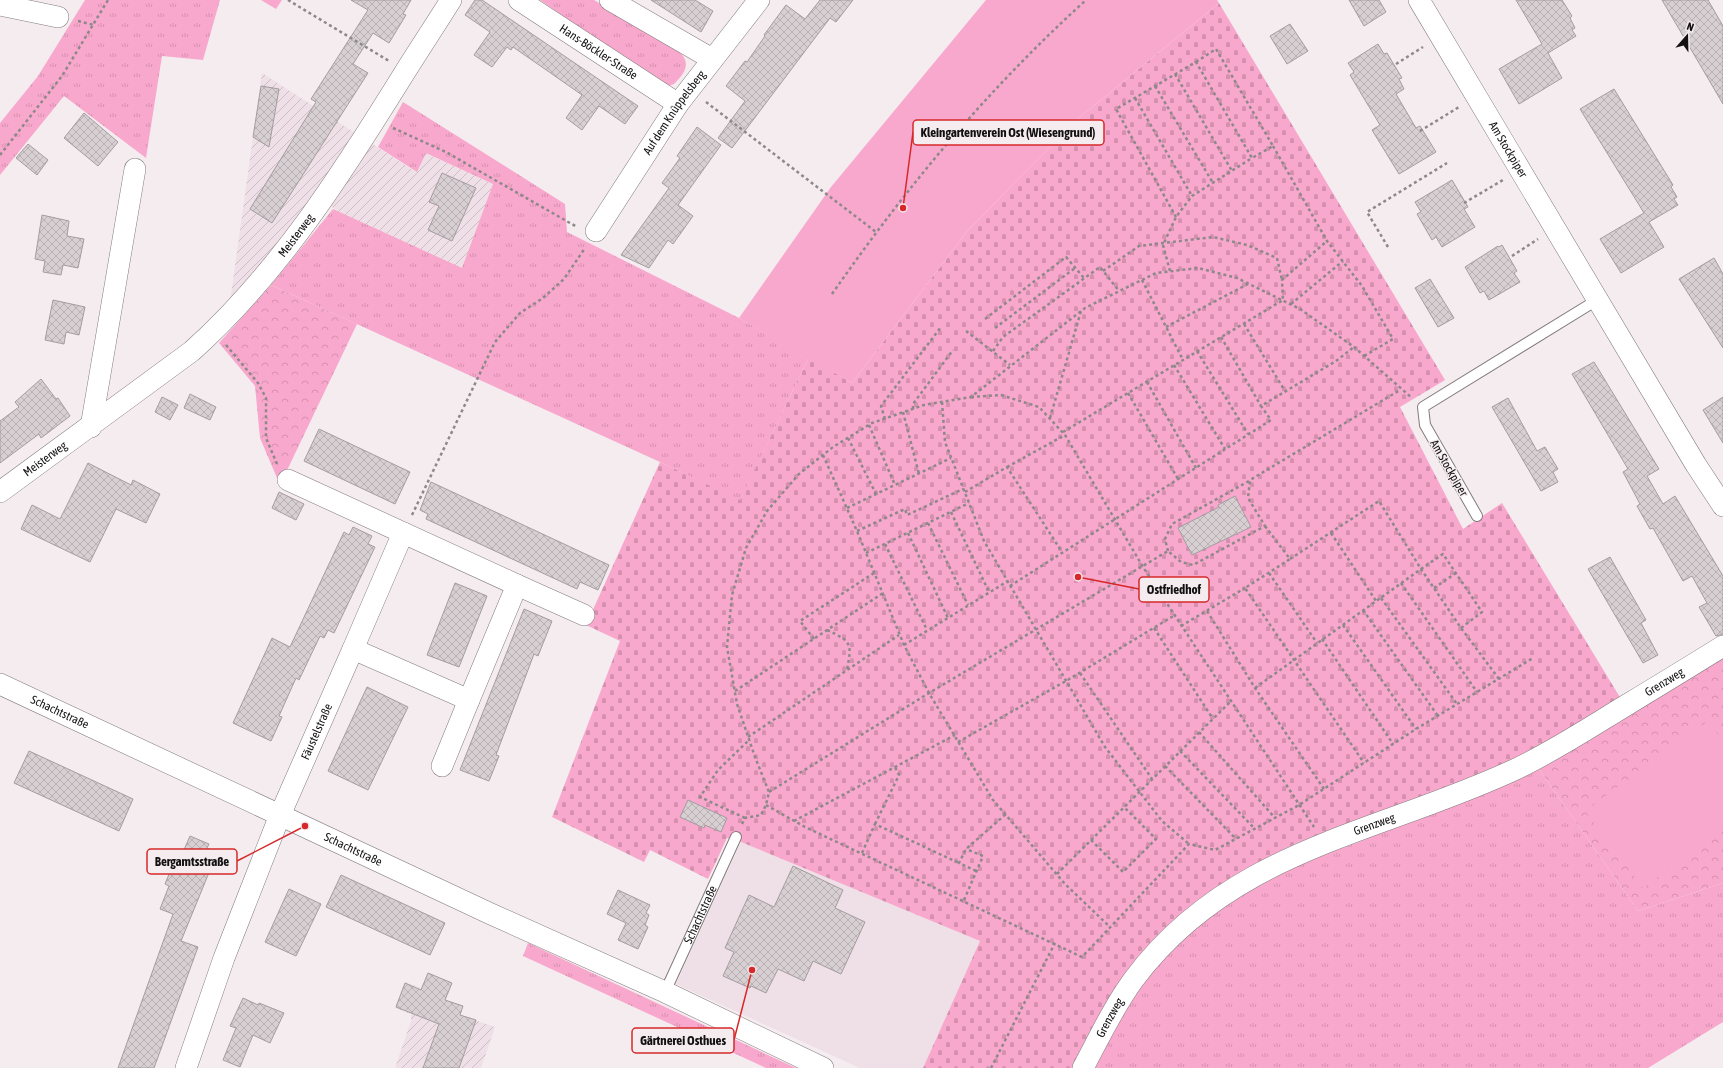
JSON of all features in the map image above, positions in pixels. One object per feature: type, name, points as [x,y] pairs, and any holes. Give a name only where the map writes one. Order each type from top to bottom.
[{"type":"street","name":"Meisterweg","points":[[0,492],[91,427],[192,351],[212,333],[278,261],[338,178],[376,121],[405,71],[450,0]]},
{"type":"street","name":"Hans-Böckler-Straße","points":[[519,0],[684,97]]},
{"type":"street","points":[[610,0],[712,59]]},
{"type":"street","name":"Auf dem Knüppelsberg","points":[[594,234],[684,97],[759,0]]},
{"type":"street","name":"Am Stockpiper","points":[[1419,0],[1597,300],[1717,484],[1723,506]]},
{"type":"street","points":[[0,5],[58,17]]},
{"type":"street","points":[[91,427],[135,169]]},
{"type":"street","points":[[288,480],[517,585],[584,614]]},
{"type":"street","name":"Fäustelstraße","points":[[186,1068],[224,958],[280,814],[403,533]]},
{"type":"street","points":[[442,766],[517,585]]},
{"type":"street","name":"Grenzweg","points":[[1083,1068],[1123,995],[1153,956],[1174,935],[1215,899],[1245,880],[1324,842],[1475,787],[1517,769],[1560,747],[1723,646]]},
{"type":"street","points":[[353,649],[469,700]]},
{"type":"street","name":"Schachtstraße","points":[[0,684],[491,914],[664,992],[823,1068]]},
{"type":"lane","points":[[1423,407],[1597,300]]},
{"type":"lane","name":"Am Stockpiper","points":[[1423,407],[1425,424],[1477,516]]},
{"type":"lane","name":"Schachtstraße","points":[[664,992],[736,837]]},
{"type":"path","points":[[0,155],[62,76],[108,0]]},
{"type":"path","points":[[288,0],[405,71]]},
{"type":"path","points":[[832,294],[876,232],[953,135],[1009,74],[1086,0]]},
{"type":"path","points":[[1396,64],[1441,36]]},
{"type":"path","points":[[1176,217],[1116,109],[1216,49],[1327,241],[1362,286],[1393,339],[1364,356]]},
{"type":"path","points":[[1196,62],[1252,158]]},
{"type":"path","points":[[1175,74],[1232,171]]},
{"type":"path","points":[[1155,86],[1213,183]]},
{"type":"path","points":[[1420,131],[1477,96]]},
{"type":"path","points":[[684,97],[876,232]]},
{"type":"path","points":[[1135,98],[1192,196]]},
{"type":"path","points":[[376,121],[446,152],[594,234],[564,279],[543,298],[520,313],[495,342],[403,533]]},
{"type":"path","points":[[1170,271],[1164,245],[1176,217],[1192,196],[1273,146]]},
{"type":"path","points":[[1388,247],[1367,212],[1448,163]]},
{"type":"path","points":[[1464,203],[1520,169]]},
{"type":"path","points":[[1512,256],[1555,228]]},
{"type":"path","points":[[1103,271],[1139,246],[1164,245],[1213,237],[1247,245],[1277,258],[1282,280],[1283,300]]},
{"type":"path","points":[[1282,280],[1327,241]]},
{"type":"path","points":[[985,320],[1066,257],[1084,278]]},
{"type":"path","points":[[1291,304],[1343,261]]},
{"type":"path","points":[[993,351],[1003,337],[1100,267],[1119,291]]},
{"type":"path","points":[[995,328],[1076,268]]},
{"type":"path","points":[[971,397],[1081,311],[1156,273],[1198,268],[1237,278],[1300,309],[1354,347],[1400,390],[1423,407]]},
{"type":"path","points":[[1142,280],[1183,360]]},
{"type":"path","points":[[1166,327],[1248,284]]},
{"type":"path","points":[[857,531],[905,509],[907,515],[964,491],[1064,433],[1283,300]]},
{"type":"path","points":[[1050,418],[1081,311]]},
{"type":"path","points":[[1244,324],[1285,391]]},
{"type":"path","points":[[885,419],[881,406],[941,327]]},
{"type":"path","points":[[966,331],[1010,365]]},
{"type":"path","points":[[212,333],[228,348],[258,383],[266,398],[266,438],[280,473],[288,480]]},
{"type":"path","points":[[1010,586],[1271,420],[1261,406],[1221,337]]},
{"type":"path","points":[[1261,406],[1336,361],[1354,347]]},
{"type":"path","points":[[913,409],[913,404],[953,350]]},
{"type":"path","points":[[1198,352],[1248,434]]},
{"type":"path","points":[[1174,365],[1225,449]]},
{"type":"path","points":[[1147,382],[1196,468]]},
{"type":"path","points":[[1265,526],[1193,565],[1181,562],[1168,551],[1165,539],[1172,524],[1250,480],[1400,390]]},
{"type":"path","points":[[1128,393],[1178,479]]},
{"type":"path","points":[[900,635],[748,738],[718,770],[700,797],[745,818],[761,814],[766,805],[769,792],[748,738],[735,691],[727,647],[732,595],[746,548],[767,511],[799,474],[823,455],[869,425],[913,409],[971,397],[1002,396],[1039,407],[1064,433],[1143,567],[1324,842]]},
{"type":"path","points":[[942,402],[945,442],[984,541],[1105,747],[1162,821],[1189,844],[1215,850],[1276,818],[1299,805],[1416,729],[1532,658]]},
{"type":"path","points":[[903,412],[919,474]]},
{"type":"path","points":[[869,425],[895,485]]},
{"type":"path","points":[[848,438],[876,494]]},
{"type":"path","points":[[823,455],[866,552],[904,645],[929,693],[993,800],[1057,874],[1110,927]]},
{"type":"path","points":[[847,508],[951,458]]},
{"type":"path","points":[[1007,467],[1062,552]]},
{"type":"path","points":[[1250,480],[1248,498],[1265,526],[1290,559]]},
{"type":"path","points":[[1181,626],[1269,573],[1379,501],[1421,569],[1461,628],[1499,679]]},
{"type":"path","points":[[866,552],[969,503]]},
{"type":"path","points":[[951,512],[989,592]]},
{"type":"path","points":[[928,523],[968,606]]},
{"type":"path","points":[[908,533],[948,618]]},
{"type":"path","points":[[1330,533],[1376,601]]},
{"type":"path","points":[[885,544],[927,630]]},
{"type":"path","points":[[769,792],[929,693],[1168,551]]},
{"type":"path","points":[[1255,688],[1293,659],[1443,554],[1482,612],[1461,628]]},
{"type":"path","points":[[814,639],[800,621],[874,573]]},
{"type":"path","points":[[1269,573],[1317,642]]},
{"type":"path","points":[[1434,588],[1456,573]]},
{"type":"path","points":[[904,645],[1008,581]]},
{"type":"path","points":[[1401,583],[1477,692]]},
{"type":"path","points":[[1245,588],[1364,763]]},
{"type":"path","points":[[735,691],[883,593]]},
{"type":"path","points":[[1381,598],[1457,704]]},
{"type":"path","points":[[1363,610],[1438,716]]},
{"type":"path","points":[[1207,611],[1255,688],[1324,789]]},
{"type":"path","points":[[958,742],[1066,682],[1175,615]]},
{"type":"path","points":[[1343,625],[1416,729]]},
{"type":"path","points":[[1154,628],[1213,719]]},
{"type":"path","points":[[827,630],[843,638],[849,644],[851,649],[847,670]]},
{"type":"path","points":[[1322,639],[1394,744]]},
{"type":"path","points":[[1080,673],[1152,779]]},
{"type":"path","points":[[1057,874],[1231,701]]},
{"type":"path","points":[[1199,732],[1276,818]]},
{"type":"path","points":[[794,821],[954,735]]},
{"type":"path","points":[[1180,751],[1255,829]]},
{"type":"path","points":[[1165,766],[1236,839]]},
{"type":"path","points":[[862,853],[899,775],[895,767]]},
{"type":"path","points":[[766,805],[794,821],[1082,957],[1189,844]]},
{"type":"path","points":[[1091,840],[1123,872],[1156,840],[1124,806]]},
{"type":"path","points":[[959,863],[966,849],[1006,814]]},
{"type":"path","points":[[736,837],[745,818]]},
{"type":"path","points":[[875,824],[976,872]]},
{"type":"path","points":[[964,900],[983,856],[966,849]]},
{"type":"path","points":[[991,1068],[1054,943]]},
{"type":"shaded area","points":[[262,73],[416,172],[426,153],[493,184],[462,269],[340,213],[316,195],[230,302]]},
{"type":"shaded area","points":[[741,842],[980,941],[923,1068],[860,1068],[676,984]]},
{"type":"shaded area","points":[[428,973],[452,983],[446,998],[447,1001],[463,1006],[460,1015],[495,1027],[481,1068],[395,1068],[411,1021],[411,1014],[395,1008],[405,982],[421,988]]},
{"type":"green space","points":[[85,0],[220,0],[203,60],[162,56],[146,158],[64,96],[0,175],[0,123],[38,76]]},
{"type":"green space","points":[[261,0],[282,0],[276,9]]},
{"type":"green space","points":[[540,0],[594,0],[677,50],[685,59],[686,67],[682,75],[674,84],[668,86],[659,83]]},
{"type":"green space","points":[[986,0],[1217,0],[1219,3],[1079,118],[968,230],[852,383],[739,318],[831,187]]},
{"type":"green space","points":[[1219,3],[1445,380],[1400,407],[1463,529],[1502,503],[1621,699],[1512,763],[1297,843],[1278,852],[1279,855],[1208,893],[1074,1068],[923,1068],[980,941],[741,842],[727,838],[708,879],[650,850],[644,862],[552,817],[620,641],[586,625],[660,462],[740,500],[809,357],[852,383],[968,230],[1079,118]]},
{"type":"green space","points":[[403,102],[565,204],[567,232],[739,318],[809,357],[740,501],[660,462],[271,285],[333,209],[462,268],[493,184],[426,153],[417,172],[378,147]]},
{"type":"green space","points":[[271,285],[357,324],[280,485],[260,438],[255,386],[219,343]]},
{"type":"green space","points":[[1723,658],[1723,883],[1638,911],[1536,765]]},
{"type":"green space","points":[[1708,721],[1723,741],[1723,829],[1643,888],[1585,811]]},
{"type":"green space","points":[[1536,765],[1638,911],[1723,883],[1723,1022],[1648,1068],[1093,1068],[1121,1014],[1160,961],[1220,905],[1293,866],[1359,842]]},
{"type":"green space","points":[[528,943],[796,1068],[766,1068],[523,956]]},
{"type":"building","points":[[351,0],[411,0],[403,14],[406,15],[389,43],[373,33],[353,64],[368,73],[272,223],[250,209],[316,102],[311,99],[368,10]]},
{"type":"building","points":[[475,0],[482,0],[638,106],[625,124],[599,106],[582,130],[566,118],[582,95],[513,47],[511,50],[507,47],[492,67],[474,55],[490,32],[465,15]]},
{"type":"building","points":[[651,0],[695,0],[713,11],[701,32]]},
{"type":"building","points":[[820,0],[853,0],[836,22],[830,18],[732,148],[718,138],[745,101],[726,86],[745,61],[747,62],[765,36],[764,35],[786,5],[805,19]]},
{"type":"building","points":[[1349,0],[1379,0],[1386,12],[1364,26]]},
{"type":"building","points":[[1516,0],[1562,0],[1572,16],[1570,18],[1575,28],[1572,30],[1576,36],[1548,53],[1562,78],[1519,104],[1499,69],[1542,44]]},
{"type":"building","points":[[1662,0],[1708,0],[1723,26],[1723,104]]},
{"type":"building","points":[[1290,24],[1308,51],[1287,64],[1270,36]]},
{"type":"building","points":[[1378,44],[1384,54],[1387,53],[1402,78],[1399,79],[1404,89],[1396,94],[1416,128],[1420,126],[1436,152],[1399,174],[1372,130],[1380,125],[1350,75],[1354,72],[1348,63]]},
{"type":"building","points":[[261,86],[279,89],[269,147],[253,137]]},
{"type":"building","points":[[1614,89],[1673,185],[1671,187],[1677,197],[1674,199],[1678,205],[1649,222],[1664,247],[1621,273],[1600,239],[1644,213],[1580,109]]},
{"type":"building","points":[[84,113],[118,142],[98,166],[64,138]]},
{"type":"building","points":[[697,127],[721,145],[678,205],[693,216],[673,244],[668,240],[649,268],[621,255],[669,188],[662,183],[680,158],[677,156]]},
{"type":"building","points":[[28,144],[48,160],[37,175],[16,158]]},
{"type":"building","points":[[442,173],[476,188],[452,241],[428,230],[439,206],[429,202]]},
{"type":"building","points":[[1452,180],[1468,207],[1464,209],[1475,227],[1442,247],[1436,237],[1432,240],[1417,214],[1421,212],[1415,202]]},
{"type":"building","points":[[42,215],[69,221],[67,236],[84,239],[78,268],[63,265],[61,275],[43,272],[45,261],[35,259]]},
{"type":"building","points":[[1502,245],[1517,271],[1514,273],[1520,282],[1489,300],[1484,291],[1480,293],[1465,267]]},
{"type":"building","points":[[1714,258],[1723,274],[1723,348],[1679,279]]},
{"type":"building","points":[[1430,279],[1454,318],[1438,327],[1415,288]]},
{"type":"building","points":[[53,300],[85,307],[79,335],[66,332],[64,344],[45,340]]},
{"type":"building","points":[[1594,362],[1659,469],[1647,476],[1663,504],[1675,496],[1723,576],[1723,634],[1716,636],[1699,607],[1707,603],[1692,576],[1683,581],[1653,528],[1650,529],[1637,506],[1640,504],[1623,472],[1628,469],[1572,374]]},
{"type":"building","points":[[41,379],[56,399],[58,398],[70,416],[41,438],[39,434],[0,463],[0,421],[19,407],[15,402]]},
{"type":"building","points":[[190,394],[216,407],[210,420],[184,408]]},
{"type":"building","points":[[162,397],[178,405],[170,420],[155,412]]},
{"type":"building","points":[[1723,397],[1723,443],[1703,410]]},
{"type":"building","points":[[1508,398],[1537,451],[1545,447],[1558,469],[1553,472],[1558,482],[1541,491],[1492,407]]},
{"type":"building","points":[[319,429],[410,472],[395,504],[304,461]]},
{"type":"building","points":[[88,463],[131,485],[133,480],[160,494],[146,523],[116,509],[90,562],[21,529],[32,505],[60,519]]},
{"type":"building","points":[[431,482],[609,565],[598,590],[580,582],[577,589],[426,519],[428,514],[420,510]]},
{"type":"building","points":[[279,492],[304,504],[296,520],[272,508]]},
{"type":"building","points":[[1235,496],[1251,527],[1192,555],[1178,528],[1219,507],[1218,505]]},
{"type":"building","points":[[353,527],[372,536],[368,544],[375,547],[334,633],[328,630],[324,638],[320,636],[299,680],[296,678],[279,716],[282,717],[271,741],[233,723],[272,638],[290,647],[344,532],[349,535]]},
{"type":"building","points":[[1610,557],[1646,620],[1641,623],[1658,655],[1643,663],[1588,569]]},
{"type":"building","points":[[455,583],[487,596],[459,667],[427,655]]},
{"type":"building","points":[[524,609],[552,621],[538,656],[534,654],[496,755],[499,756],[489,781],[460,770]]},
{"type":"building","points":[[367,687],[408,707],[368,790],[328,771]]},
{"type":"building","points":[[29,751],[133,799],[119,831],[14,783]]},
{"type":"building","points":[[688,800],[727,818],[721,832],[705,825],[704,828],[680,817]]},
{"type":"building","points":[[190,836],[209,844],[207,848],[217,853],[181,941],[198,947],[154,1068],[118,1068],[173,914],[160,909],[169,886],[165,884],[176,857],[180,859]]},
{"type":"building","points":[[793,866],[843,890],[835,908],[865,922],[841,974],[813,961],[804,981],[778,969],[766,993],[751,986],[750,988],[723,976],[734,952],[725,948],[749,895],[774,907]]},
{"type":"building","points":[[341,875],[445,923],[430,955],[326,907]]},
{"type":"building","points":[[289,889],[321,904],[296,956],[265,942]]},
{"type":"building","points":[[618,890],[650,905],[646,913],[649,915],[645,925],[648,927],[638,949],[618,940],[626,923],[607,914]]},
{"type":"building","points":[[428,973],[452,983],[445,1000],[463,1006],[460,1015],[476,1020],[459,1068],[423,1068],[439,1024],[396,1007],[405,983],[421,990]]},
{"type":"building","points":[[243,998],[258,1005],[259,1003],[284,1013],[270,1043],[253,1035],[240,1067],[223,1060],[236,1028],[230,1026]]},
{"type":"place","name":"Kleingartenverein Ost (Wiesengrund)","points":[[903,208]]},
{"type":"place","name":"Ostfriedhof","points":[[1078,577]]},
{"type":"place","name":"Bergamtsstraße","points":[[305,826]]},
{"type":"place","name":"Gärtnerei Osthues","points":[[752,970]]}]
